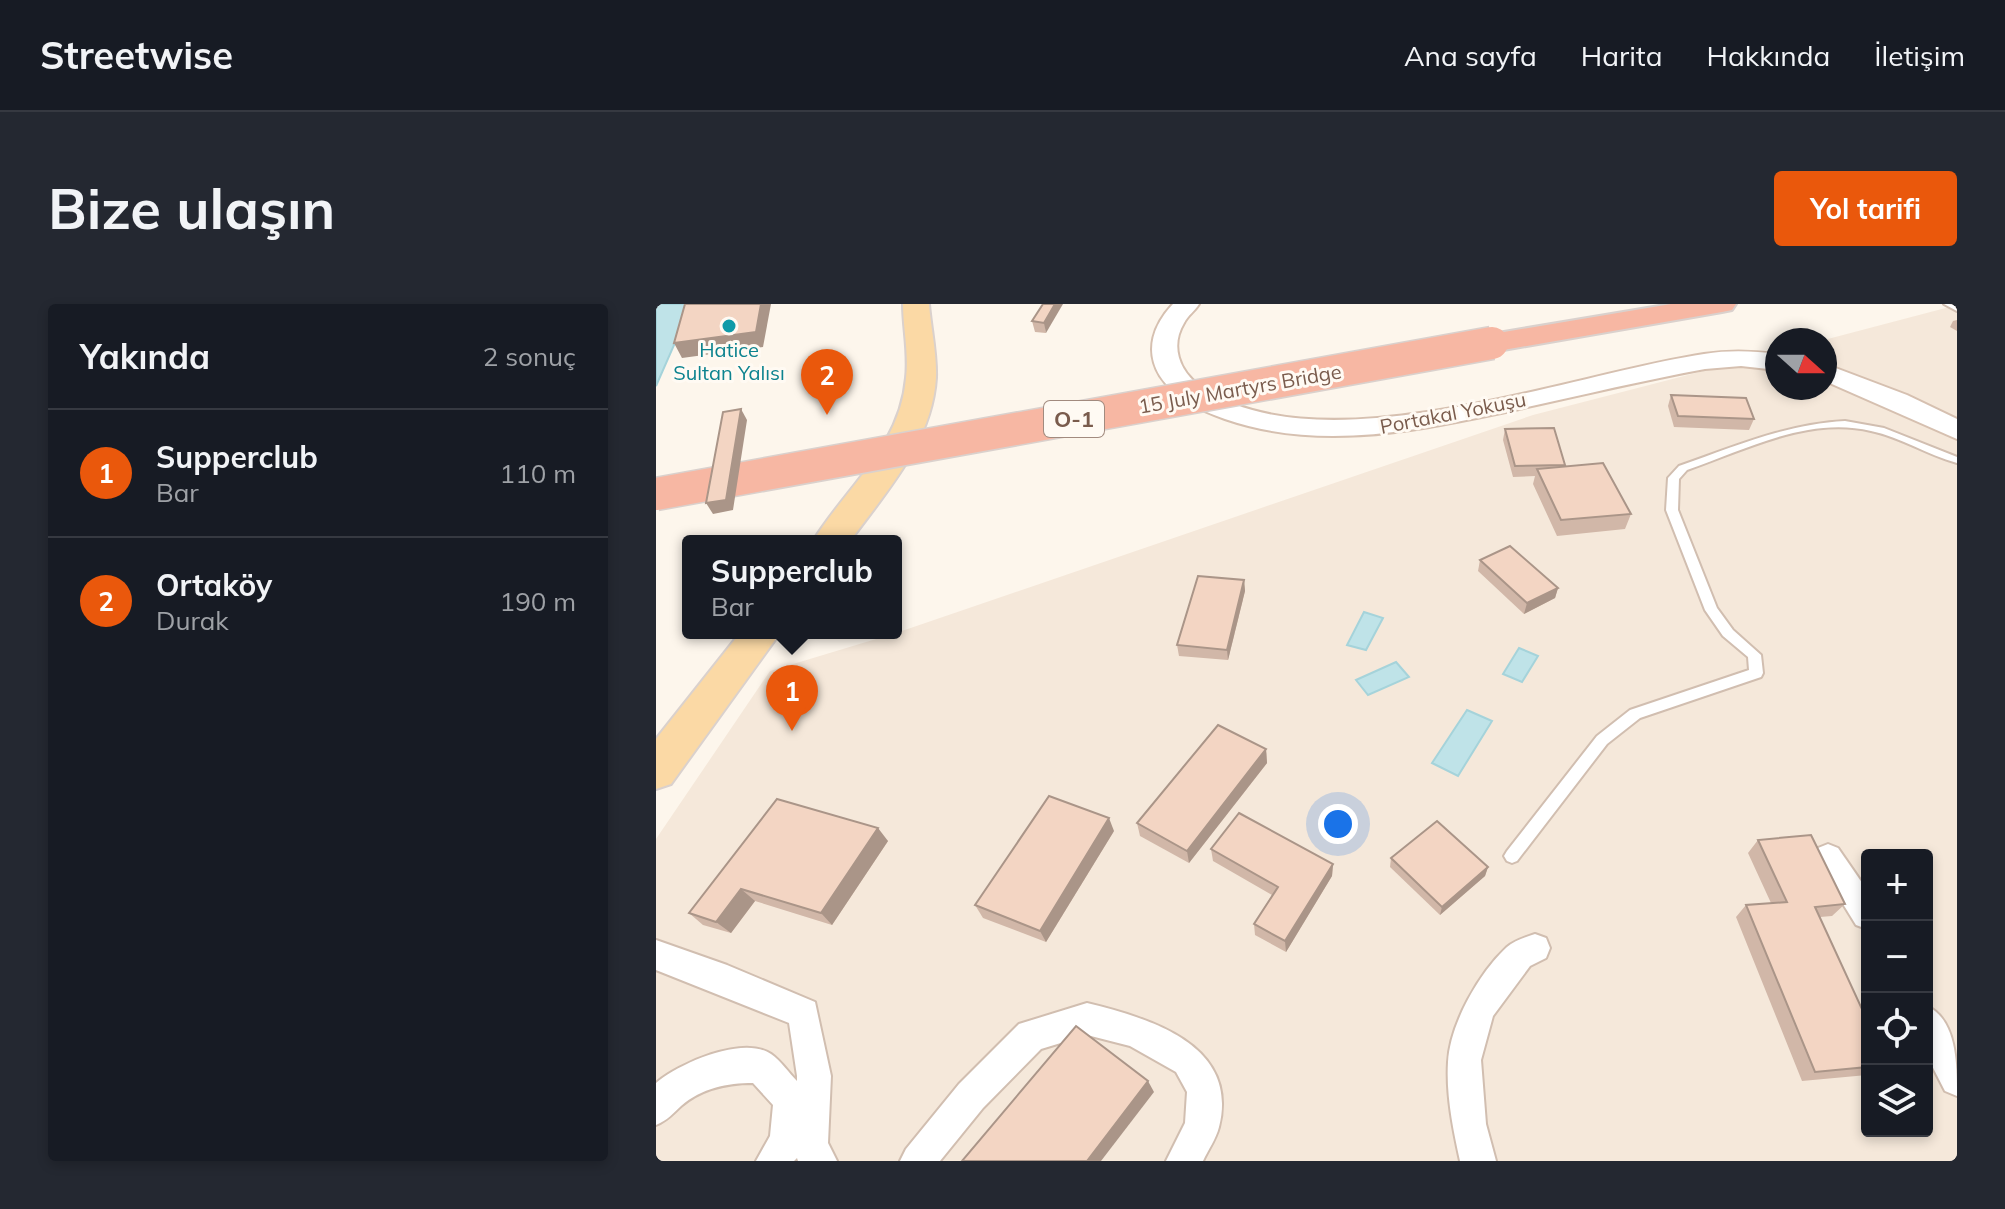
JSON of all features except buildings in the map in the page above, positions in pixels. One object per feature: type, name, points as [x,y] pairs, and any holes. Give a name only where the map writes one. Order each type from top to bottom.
[{"type":"highway","name":"O-1","points":[[1484,334],[1589,304]]},
{"type":"highway","name":"O-1","points":[[1484,334],[1722,304]]},
{"type":"highway","name":"15 July Martyrs Bridge","points":[[656,464],[1484,334]]},
{"type":"highway","name":"15 July Martyrs Bridge","points":[[656,494],[1484,334]]},
{"type":"main road","name":"Portakal Yokuşu","points":[[1187,304],[1174,314],[1165,335],[1166,366],[1178,382],[1194,395],[1228,411],[1296,428],[1344,431],[1401,427],[1721,358],[1765,361]]},
{"type":"main road","points":[[836,535],[891,461],[914,414],[921,379],[912,310]]},
{"type":"main road","points":[[1837,377],[1957,430]]},
{"type":"main road","points":[[656,771],[696,714],[756,639]]},
{"type":"street","points":[[1828,857],[1861,906]]},
{"type":"street","points":[[1478,1161],[1469,1124],[1464,1060],[1479,1008],[1519,956],[1535,948]]},
{"type":"street","points":[[656,955],[727,980],[804,1013],[814,1076],[810,1148],[819,1161]]},
{"type":"street","points":[[918,1161],[971,1096],[1031,1036],[1087,1019],[1135,1031],[1188,1060],[1204,1090],[1202,1126],[1184,1161]]},
{"type":"street","points":[[1933,1033],[1957,1079]]},
{"type":"street","points":[[656,1108],[671,1092],[719,1067],[760,1066],[790,1099],[787,1141],[774,1161]]},
{"type":"lane","points":[[1512,856],[1602,740],[1635,714],[1756,673],[1754,655],[1728,633],[1711,610],[1672,510],[1674,478],[1683,468],[1795,429],[1828,424],[1869,427],[1957,460]]},
{"type":"shaded area","points":[[1957,305],[1957,1161],[656,1161],[656,839],[770,671],[876,639],[902,639],[902,631],[1533,415],[1765,355],[1765,400],[1837,400],[1837,337]]},
{"type":"water","points":[[656,304],[692,304],[656,386]]},
{"type":"water","points":[[1364,612],[1383,618],[1366,650],[1347,645]]},
{"type":"water","points":[[1519,648],[1538,656],[1522,682],[1503,674]]},
{"type":"water","points":[[1396,662],[1409,677],[1368,695],[1356,680]]},
{"type":"water","points":[[1467,710],[1492,721],[1458,776],[1432,763]]},
{"type":"place","name":"Hatice Sultan Yalısı","points":[[729,326]]},
{"type":"place","name":"Ortaköy","points":[[827,415]]},
{"type":"place","name":"Supperclub","points":[[792,731]]}]
